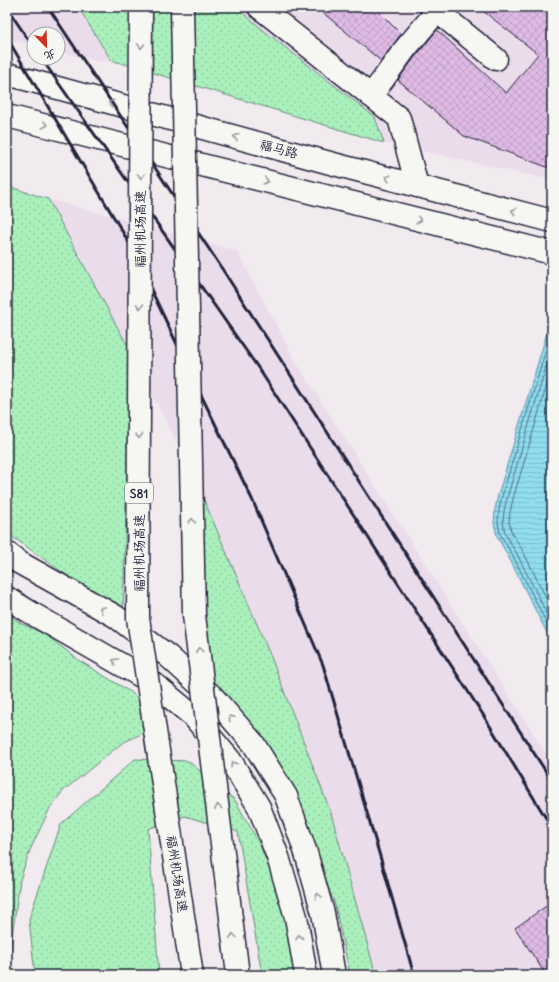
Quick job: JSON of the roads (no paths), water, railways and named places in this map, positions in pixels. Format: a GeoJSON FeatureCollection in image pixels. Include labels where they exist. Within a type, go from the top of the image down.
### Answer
{"type":"FeatureCollection","features":[{"type":"Feature","properties":{"kind":"main road","name":"福州机场高速"},"geometry":{"type":"LineString","coordinates":[[141,7],[138,618],[192,975]]}},
{"type":"Feature","properties":{"kind":"main road"},"geometry":{"type":"LineString","coordinates":[[182,7],[194,615],[238,975]]}},
{"type":"Feature","properties":{"kind":"main road"},"geometry":{"type":"LineString","coordinates":[[259,7],[400,118],[417,186]]}},
{"type":"Feature","properties":{"kind":"main road"},"geometry":{"type":"LineString","coordinates":[[371,96],[435,9],[496,59]]}},
{"type":"Feature","properties":{"kind":"main road","name":"福马路"},"geometry":{"type":"LineString","coordinates":[[7,74],[417,186],[552,221]]}},
{"type":"Feature","properties":{"kind":"main road"},"geometry":{"type":"LineString","coordinates":[[7,116],[552,253]]}},
{"type":"Feature","properties":{"kind":"main road"},"geometry":{"type":"LineString","coordinates":[[7,553],[114,616],[168,656],[213,697],[253,743],[286,796],[306,853],[323,913],[334,975]]}},
{"type":"Feature","properties":{"kind":"main road"},"geometry":{"type":"LineString","coordinates":[[7,598],[153,683],[193,716],[230,760],[259,808],[278,857],[296,917],[306,975]]}},
{"type":"Feature","properties":{"kind":"water"},"geometry":{"type":"Polygon","coordinates":[[[552,316],[552,637],[547,633],[497,536],[494,523],[498,495],[552,316]]]}},
{"type":"Feature","properties":{"kind":"railway"},"geometry":{"type":"LineString","coordinates":[[48,7],[219,264],[552,781]]}},
{"type":"Feature","properties":{"kind":"railway"},"geometry":{"type":"LineString","coordinates":[[7,8],[26,36]]}},
{"type":"Feature","properties":{"kind":"railway"},"geometry":{"type":"LineString","coordinates":[[7,38],[128,241],[252,499],[323,665],[414,975]]}},
{"type":"Feature","properties":{"kind":"railway"},"geometry":{"type":"LineString","coordinates":[[47,66],[259,369],[482,713],[552,828]]}}]}
